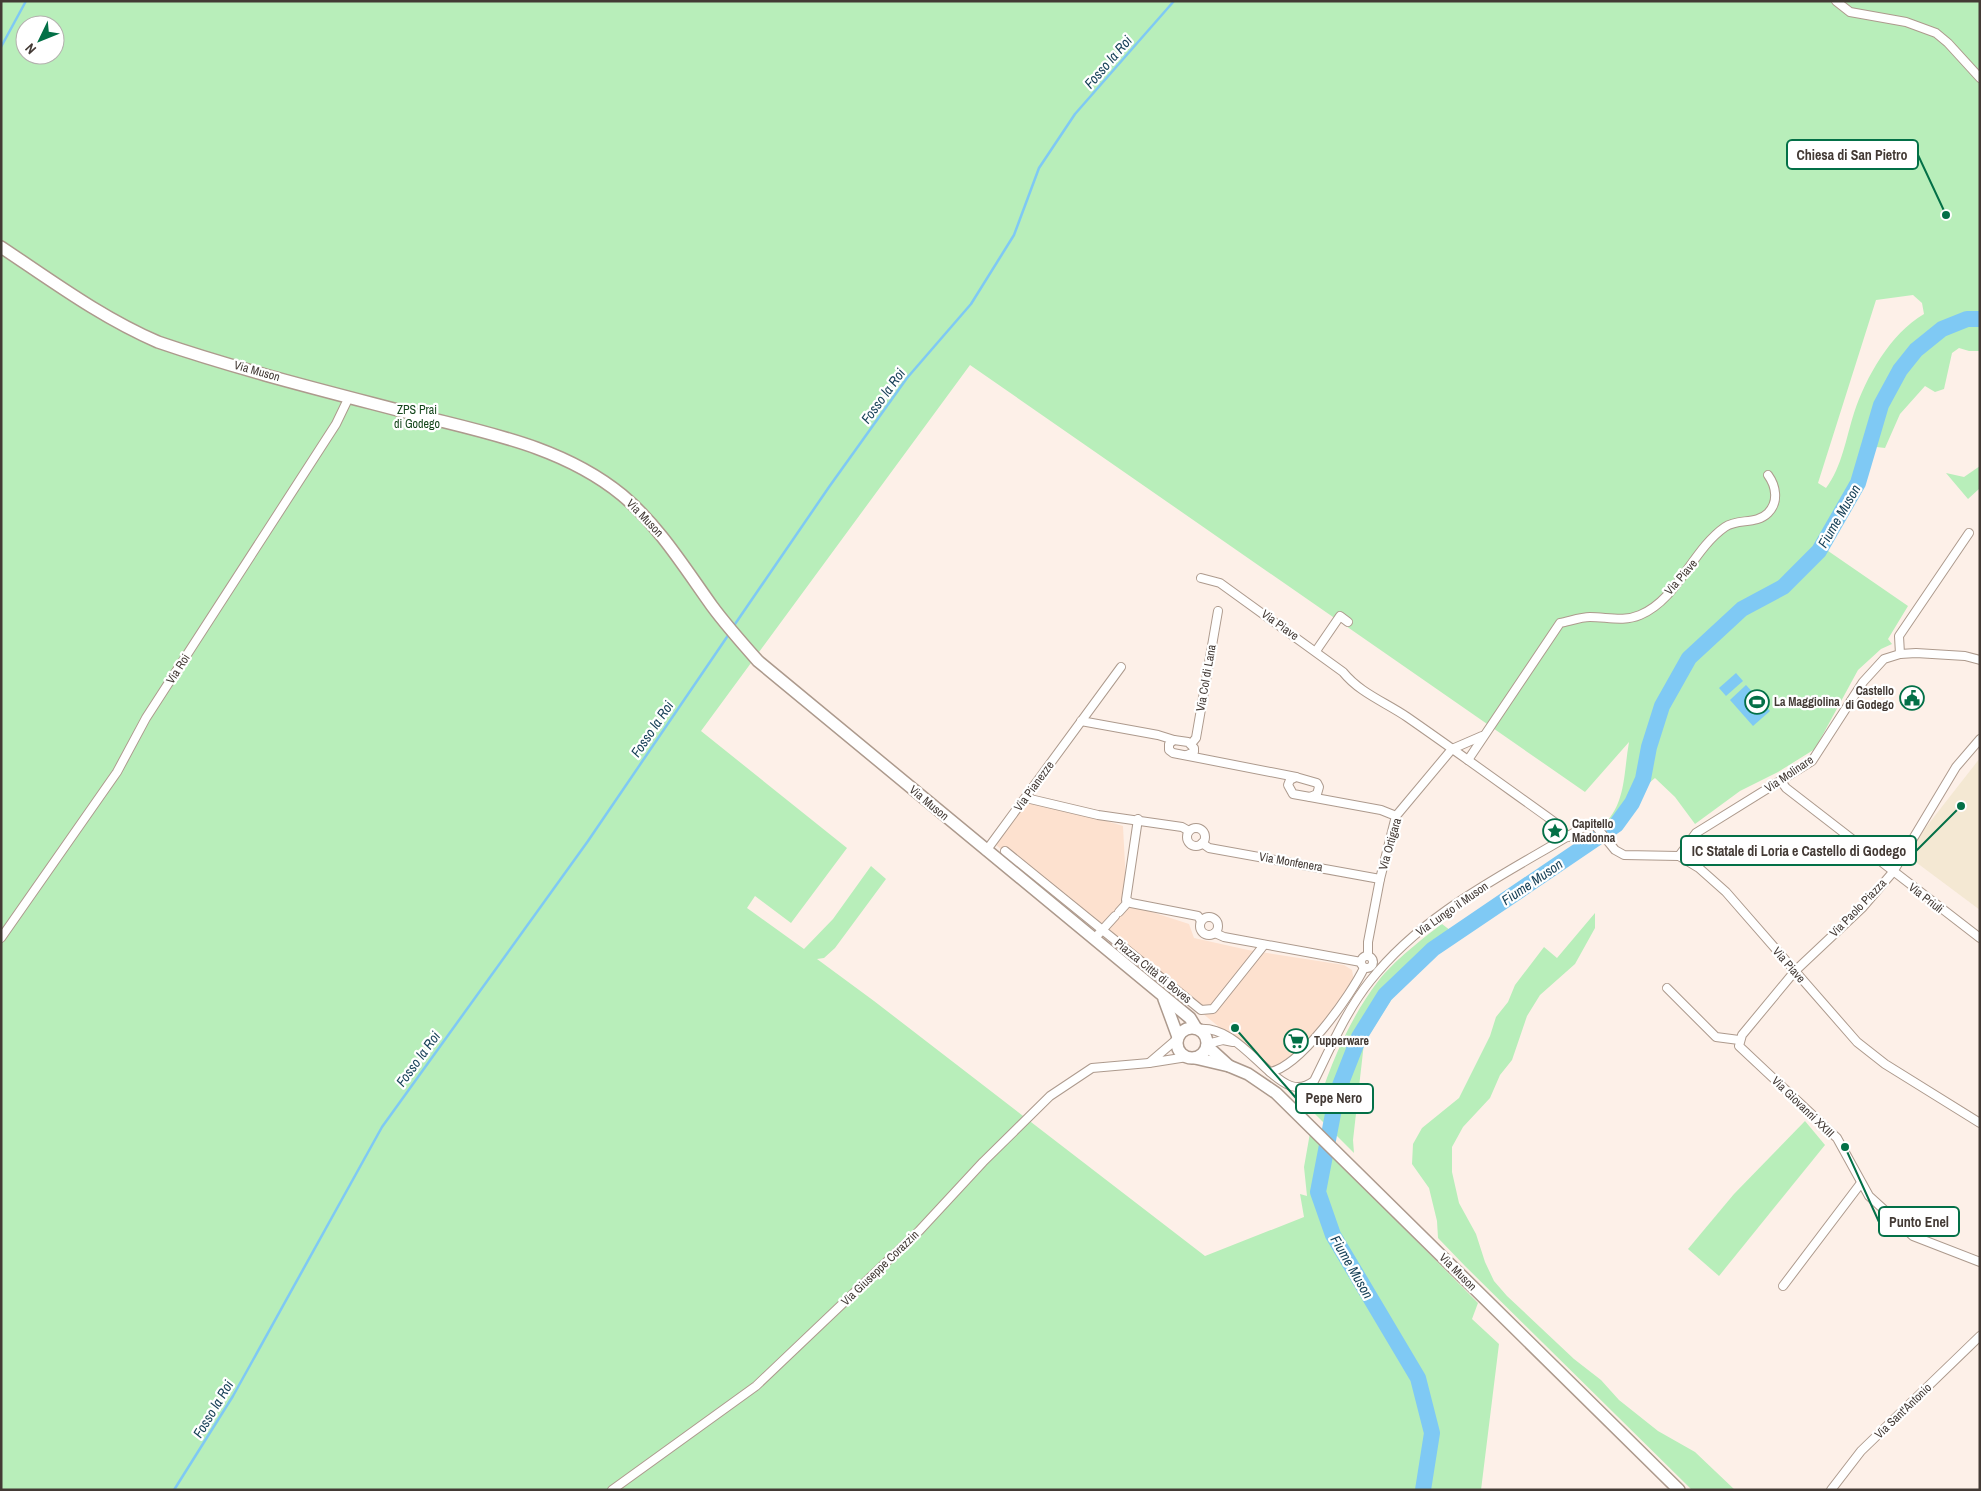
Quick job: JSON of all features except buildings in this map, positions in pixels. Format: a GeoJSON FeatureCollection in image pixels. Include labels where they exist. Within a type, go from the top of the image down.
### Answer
{"type":"FeatureCollection","features":[{"type":"Feature","properties":{"kind":"main road","name":"Via Muson"},"geometry":{"type":"LineString","coordinates":[[1,247],[89,306],[143,336],[180,350],[520,442],[558,456],[582,468],[622,494],[653,524],[735,636],[780,680],[986,851],[1025,875],[1094,939],[1190,1018],[1206,1037],[1207,1045],[1229,1066]]}},
{"type":"Feature","properties":{"kind":"main road","name":"Via Muson"},"geometry":{"type":"LineString","coordinates":[[1162,995],[1168,1005],[1178,1038],[1179,1051],[1191,1058],[1229,1066],[1261,1081],[1296,1112],[1679,1490]]}},
{"type":"Feature","properties":{"kind":"main road"},"geometry":{"type":"LineString","coordinates":[[1178,1038],[1185,1029],[1197,1028]]}},
{"type":"Feature","properties":{"kind":"main road"},"geometry":{"type":"LineString","coordinates":[[1191,1058],[1203,1054],[1207,1045]]}},
{"type":"Feature","properties":{"kind":"street"},"geometry":{"type":"LineString","coordinates":[[1836,1],[1850,12],[1906,22],[1936,33],[1948,43],[1980,78]]}},
{"type":"Feature","properties":{"kind":"street","name":"Via Roi"},"geometry":{"type":"LineString","coordinates":[[1,938],[117,772],[146,718],[336,424],[349,397]]}},
{"type":"Feature","properties":{"kind":"street","name":"Via Piave"},"geometry":{"type":"LineString","coordinates":[[1468,760],[1482,735],[1560,623],[1588,616],[1626,619],[1640,615],[1657,604],[1726,526],[1760,519],[1768,513],[1775,502],[1775,494],[1768,475]]}},
{"type":"Feature","properties":{"kind":"street"},"geometry":{"type":"LineString","coordinates":[[1900,654],[1899,636],[1969,533]]}},
{"type":"Feature","properties":{"kind":"street","name":"Via Piave"},"geometry":{"type":"LineString","coordinates":[[1201,578],[1220,583],[1316,651],[1343,672],[1353,685],[1405,715],[1553,821],[1568,837]]}},
{"type":"Feature","properties":{"kind":"street","name":"Via Col di Lana"},"geometry":{"type":"LineString","coordinates":[[1191,750],[1196,738],[1218,611]]}},
{"type":"Feature","properties":{"kind":"street"},"geometry":{"type":"LineString","coordinates":[[1316,651],[1340,616],[1348,622]]}},
{"type":"Feature","properties":{"kind":"street","name":"Via Molinare"},"geometry":{"type":"LineString","coordinates":[[1679,856],[1696,833],[1812,761],[1818,755],[1873,669],[1884,660],[1900,654],[1965,656],[1980,660]]}},
{"type":"Feature","properties":{"kind":"street","name":"Via Pianezze"},"geometry":{"type":"LineString","coordinates":[[986,851],[1121,667]]}},
{"type":"Feature","properties":{"kind":"street"},"geometry":{"type":"LineString","coordinates":[[1081,721],[1158,735],[1191,750],[1199,759],[1313,781],[1317,784],[1318,791],[1325,799]]}},
{"type":"Feature","properties":{"kind":"street"},"geometry":{"type":"LineString","coordinates":[[1452,749],[1482,735]]}},
{"type":"Feature","properties":{"kind":"street","name":"Via Paolo Piazza"},"geometry":{"type":"LineString","coordinates":[[1795,971],[1863,907],[1893,872],[1956,767],[1980,739]]}},
{"type":"Feature","properties":{"kind":"street"},"geometry":{"type":"LineString","coordinates":[[1172,742],[1169,750],[1173,753],[1191,750]]}},
{"type":"Feature","properties":{"kind":"street","name":"Via Ortigara"},"geometry":{"type":"LineString","coordinates":[[1362,965],[1372,965],[1372,959],[1368,956],[1368,942],[1380,879],[1396,816],[1452,749]]}},
{"type":"Feature","properties":{"kind":"street"},"geometry":{"type":"LineString","coordinates":[[1281,775],[1293,794],[1381,810],[1396,816]]}},
{"type":"Feature","properties":{"kind":"street"},"geometry":{"type":"LineString","coordinates":[[1288,785],[1290,780],[1296,777]]}},
{"type":"Feature","properties":{"kind":"street","name":"Via Priuli"},"geometry":{"type":"LineString","coordinates":[[1781,780],[1786,788],[1980,938]]}},
{"type":"Feature","properties":{"kind":"street"},"geometry":{"type":"LineString","coordinates":[[1310,797],[1318,791]]}},
{"type":"Feature","properties":{"kind":"street"},"geometry":{"type":"LineString","coordinates":[[1026,798],[1098,815],[1138,819],[1182,827],[1188,831],[1194,828],[1204,832],[1205,837],[1202,843]]}},
{"type":"Feature","properties":{"kind":"street"},"geometry":{"type":"LineString","coordinates":[[1138,819],[1126,896],[1128,902],[1198,916],[1201,920],[1200,930],[1204,934],[1210,936],[1216,933],[1218,928],[1215,920],[1210,917],[1201,920]]}},
{"type":"Feature","properties":{"kind":"street","name":"Via Lungo il Muson"},"geometry":{"type":"LineString","coordinates":[[1296,1112],[1354,1003],[1369,982],[1401,946],[1451,907],[1585,826],[1594,824],[1598,826],[1615,850],[1624,855],[1679,856]]}},
{"type":"Feature","properties":{"kind":"street","name":"Via Monfenera"},"geometry":{"type":"LineString","coordinates":[[1188,831],[1186,837],[1191,845],[1195,846],[1202,843],[1209,848],[1380,879]]}},
{"type":"Feature","properties":{"kind":"street","name":"Piazza Città di Boves"},"geometry":{"type":"LineString","coordinates":[[1005,851],[1025,875],[1102,930],[1201,1010],[1213,1009],[1264,945]]}},
{"type":"Feature","properties":{"kind":"street","name":"Via Piave"},"geometry":{"type":"LineString","coordinates":[[1679,856],[1699,868],[1726,892],[1857,1042],[1885,1064],[1980,1123]]}},
{"type":"Feature","properties":{"kind":"street","name":"Piazza Città di Boves"},"geometry":{"type":"LineString","coordinates":[[1094,939],[1128,902]]}},
{"type":"Feature","properties":{"kind":"street"},"geometry":{"type":"LineString","coordinates":[[1216,933],[1224,937],[1362,965],[1349,995],[1301,1053],[1287,1066],[1270,1072]]}},
{"type":"Feature","properties":{"kind":"street"},"geometry":{"type":"LineString","coordinates":[[1668,988],[1716,1037],[1739,1040],[1795,971]]}},
{"type":"Feature","properties":{"kind":"street"},"geometry":{"type":"LineString","coordinates":[[1197,1028],[1209,1028],[1225,1034],[1291,1087],[1309,1085]]}},
{"type":"Feature","properties":{"kind":"street"},"geometry":{"type":"LineString","coordinates":[[1148,1063],[1178,1038]]}},
{"type":"Feature","properties":{"kind":"street"},"geometry":{"type":"LineString","coordinates":[[1207,1045],[1223,1040],[1234,1043]]}},
{"type":"Feature","properties":{"kind":"street","name":"Via Giovanni XXIII"},"geometry":{"type":"LineString","coordinates":[[1739,1040],[1739,1046],[1836,1138],[1868,1196],[1913,1236],[1980,1262]]}},
{"type":"Feature","properties":{"kind":"street","name":"Via Giuseppe Corazzin"},"geometry":{"type":"LineString","coordinates":[[612,1490],[756,1386],[919,1231],[983,1162],[1050,1096],[1092,1068],[1191,1058]]}},
{"type":"Feature","properties":{"kind":"street"},"geometry":{"type":"LineString","coordinates":[[1783,1286],[1861,1183]]}},
{"type":"Feature","properties":{"kind":"street","name":"Via Sant'Antonio"},"geometry":{"type":"LineString","coordinates":[[1831,1490],[1862,1451],[1980,1336]]}},
{"type":"Feature","properties":{"kind":"shaded area"},"geometry":{"type":"Polygon","coordinates":[[[1980,758],[1980,910],[1905,854],[1980,758]]]}},
{"type":"Feature","properties":{"kind":"shaded area"},"geometry":{"type":"Polygon","coordinates":[[[1025,796],[1123,826],[1127,904],[1189,924],[1194,938],[1248,950],[1344,965],[1352,970],[1354,982],[1333,1011],[1295,1055],[1280,1067],[1267,1066],[996,845],[1025,796]]]}},
{"type":"Feature","properties":{"kind":"green space","name":"ZPS Prai di Godego"},"geometry":{"type":"Polygon","coordinates":[[[1,1],[1980,1],[1980,351],[1969,351],[1959,348],[1952,353],[1944,389],[1935,392],[1925,386],[1900,414],[1885,448],[1868,446],[1848,495],[1818,544],[1908,606],[1888,639],[1892,644],[1881,649],[1858,670],[1815,749],[1778,772],[1740,791],[1695,824],[1675,797],[1655,778],[1636,794],[1624,823],[1615,833],[1608,820],[1614,812],[1621,793],[1629,742],[1585,792],[970,365],[701,731],[847,848],[791,923],[755,896],[747,908],[804,949],[833,919],[871,866],[886,879],[835,948],[824,958],[817,959],[1205,1256],[1304,1217],[1300,1194],[1307,1196],[1304,1167],[1310,1133],[1478,1303],[1472,1319],[1499,1344],[1481,1490],[1,1490],[1,1]],[[1913,295],[1876,300],[1818,483],[1826,488],[1840,462],[1854,413],[1872,371],[1900,333],[1924,314],[1922,303],[1913,295]]]}},
{"type":"Feature","properties":{"kind":"green space"},"geometry":{"type":"Polygon","coordinates":[[[1980,466],[1980,488],[1968,499],[1946,473],[1964,477],[1980,466]]]}},
{"type":"Feature","properties":{"kind":"green space"},"geometry":{"type":"Polygon","coordinates":[[[1595,913],[1595,928],[1575,964],[1540,995],[1527,1016],[1512,1060],[1500,1075],[1490,1098],[1463,1127],[1452,1147],[1452,1172],[1459,1203],[1476,1234],[1485,1262],[1494,1281],[1507,1296],[1574,1359],[1601,1380],[1619,1400],[1658,1431],[1695,1452],[1735,1490],[1692,1490],[1465,1266],[1438,1238],[1437,1221],[1429,1188],[1412,1164],[1413,1144],[1422,1128],[1459,1098],[1490,1036],[1496,1017],[1508,1002],[1515,985],[1544,947],[1557,958],[1595,913]]]}},
{"type":"Feature","properties":{"kind":"green space"},"geometry":{"type":"Polygon","coordinates":[[[1442,924],[1455,934],[1420,954],[1364,1043],[1353,1140],[1354,1153],[1315,1114],[1327,1079],[1349,1027],[1379,980],[1400,958],[1442,924]]]}},
{"type":"Feature","properties":{"kind":"green space"},"geometry":{"type":"Polygon","coordinates":[[[1805,1121],[1825,1145],[1719,1276],[1688,1249],[1734,1194],[1805,1121]]]}},
{"type":"Feature","properties":{"kind":"water"},"geometry":{"type":"Polygon","coordinates":[[[1736,673],[1743,681],[1726,696],[1719,688],[1736,673]]]}},
{"type":"Feature","properties":{"kind":"water"},"geometry":{"type":"Polygon","coordinates":[[[1746,685],[1770,711],[1753,726],[1730,700],[1746,685]]]}},
{"type":"Feature","properties":{"kind":"waterway"},"geometry":{"type":"LineString","coordinates":[[1,47],[26,1]]}},
{"type":"Feature","properties":{"kind":"waterway","name":"Fosso la Roi"},"geometry":{"type":"LineString","coordinates":[[733,627],[829,487],[907,378],[971,304],[1014,235],[1039,168],[1075,114],[1174,1]]}},
{"type":"Feature","properties":{"kind":"waterway","name":"Fiume Muson"},"geometry":{"type":"LineString","coordinates":[[1423,1490],[1432,1433],[1418,1378],[1333,1235],[1318,1192],[1337,1093],[1359,1037],[1385,995],[1433,949],[1616,825],[1632,803],[1643,779],[1649,747],[1662,706],[1689,658],[1742,609],[1783,587],[1819,551],[1858,483],[1881,405],[1900,370],[1916,350],[1942,329],[1967,319],[1980,319]]}},
{"type":"Feature","properties":{"kind":"waterway","name":"Fosso la Roi"},"geometry":{"type":"LineString","coordinates":[[174,1490],[233,1396],[382,1127],[588,841],[729,634]]}},
{"type":"Feature","properties":{"kind":"place","name":"Chiesa di San Pietro"},"geometry":{"type":"Point","coordinates":[1946,215]}},
{"type":"Feature","properties":{"kind":"place","name":"Castello di Godego"},"geometry":{"type":"Point","coordinates":[1912,698]}},
{"type":"Feature","properties":{"kind":"place","name":"La Maggiolina"},"geometry":{"type":"Point","coordinates":[1757,702]}},
{"type":"Feature","properties":{"kind":"place","name":"IC Statale di Loria e Castello di Godego"},"geometry":{"type":"Point","coordinates":[1961,806]}},
{"type":"Feature","properties":{"kind":"place","name":"Capitello Madonna"},"geometry":{"type":"Point","coordinates":[1555,831]}},
{"type":"Feature","properties":{"kind":"place","name":"Pepe Nero"},"geometry":{"type":"Point","coordinates":[1235,1028]}},
{"type":"Feature","properties":{"kind":"place","name":"Tupperware"},"geometry":{"type":"Point","coordinates":[1296,1041]}},
{"type":"Feature","properties":{"kind":"place","name":"Punto Enel"},"geometry":{"type":"Point","coordinates":[1845,1147]}}]}
